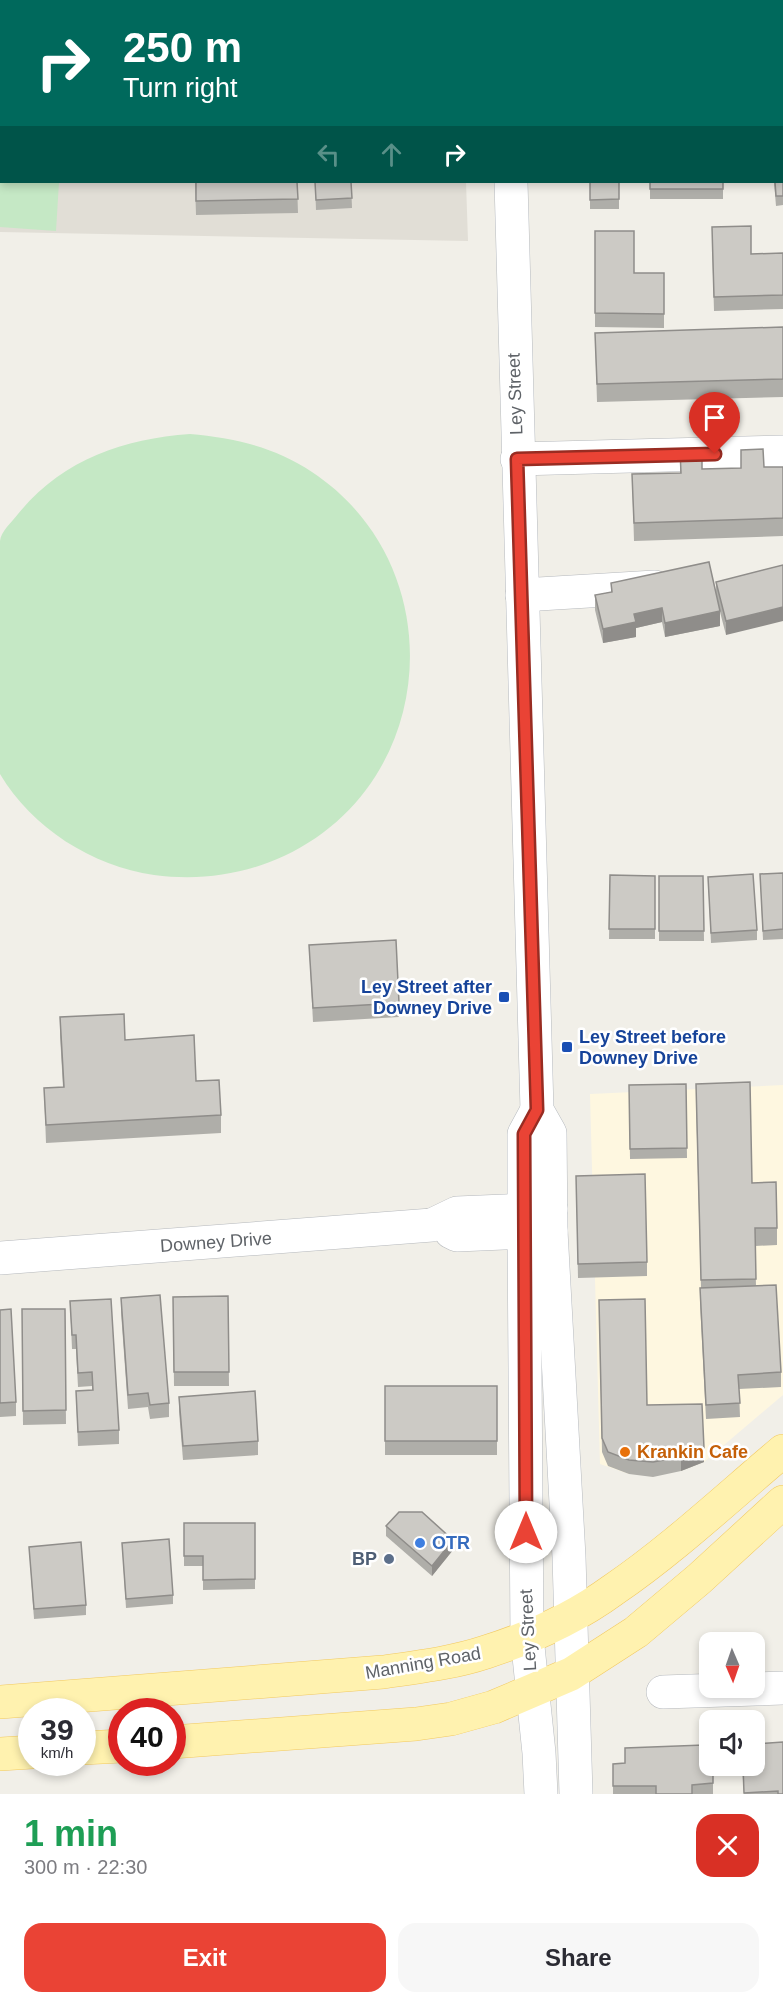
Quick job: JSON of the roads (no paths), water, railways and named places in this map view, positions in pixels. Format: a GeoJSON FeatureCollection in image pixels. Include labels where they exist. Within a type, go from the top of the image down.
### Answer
{"type":"FeatureCollection","features":[{"type":"Feature","properties":{"kind":"main road","name":"Manning Road"},"geometry":{"type":"LineString","coordinates":[[0,1702],[383,1672],[477,1655],[527,1637],[571,1616],[613,1591],[783,1451]]}},
{"type":"Feature","properties":{"kind":"main road"},"geometry":{"type":"LineString","coordinates":[[186,1741],[416,1724],[450,1719],[494,1707],[571,1674],[636,1632],[699,1579],[783,1502]]}},
{"type":"Feature","properties":{"kind":"main road"},"geometry":{"type":"LineString","coordinates":[[0,1754],[18,1753]]}},
{"type":"Feature","properties":{"kind":"street","name":"Ley Street"},"geometry":{"type":"LineString","coordinates":[[511,183],[537,1110],[550,1133],[537,1221],[527,1637],[541,1794]]}},
{"type":"Feature","properties":{"kind":"street"},"geometry":{"type":"LineString","coordinates":[[517,459],[783,452]]}},
{"type":"Feature","properties":{"kind":"street"},"geometry":{"type":"LineString","coordinates":[[522,595],[689,585]]}},
{"type":"Feature","properties":{"kind":"street","name":"Ley Street"},"geometry":{"type":"LineString","coordinates":[[537,1221],[571,1616],[576,1794]]}},
{"type":"Feature","properties":{"kind":"street","name":"Downey Drive"},"geometry":{"type":"LineString","coordinates":[[0,1258],[432,1225],[457,1235],[537,1221]]}},
{"type":"Feature","properties":{"kind":"street"},"geometry":{"type":"LineString","coordinates":[[663,1692],[783,1688]]}},
{"type":"Feature","properties":{"kind":"place","name":"Ley Street after Downey Drive"},"geometry":{"type":"Point","coordinates":[504,997]}},
{"type":"Feature","properties":{"kind":"place","name":"Ley Street before Downey Drive"},"geometry":{"type":"Point","coordinates":[567,1047]}},
{"type":"Feature","properties":{"kind":"place","name":"Krankin Cafe"},"geometry":{"type":"Point","coordinates":[625,1452]}},
{"type":"Feature","properties":{"kind":"place","name":"OTR"},"geometry":{"type":"Point","coordinates":[420,1543]}},
{"type":"Feature","properties":{"kind":"place","name":"BP"},"geometry":{"type":"Point","coordinates":[389,1559]}}]}
